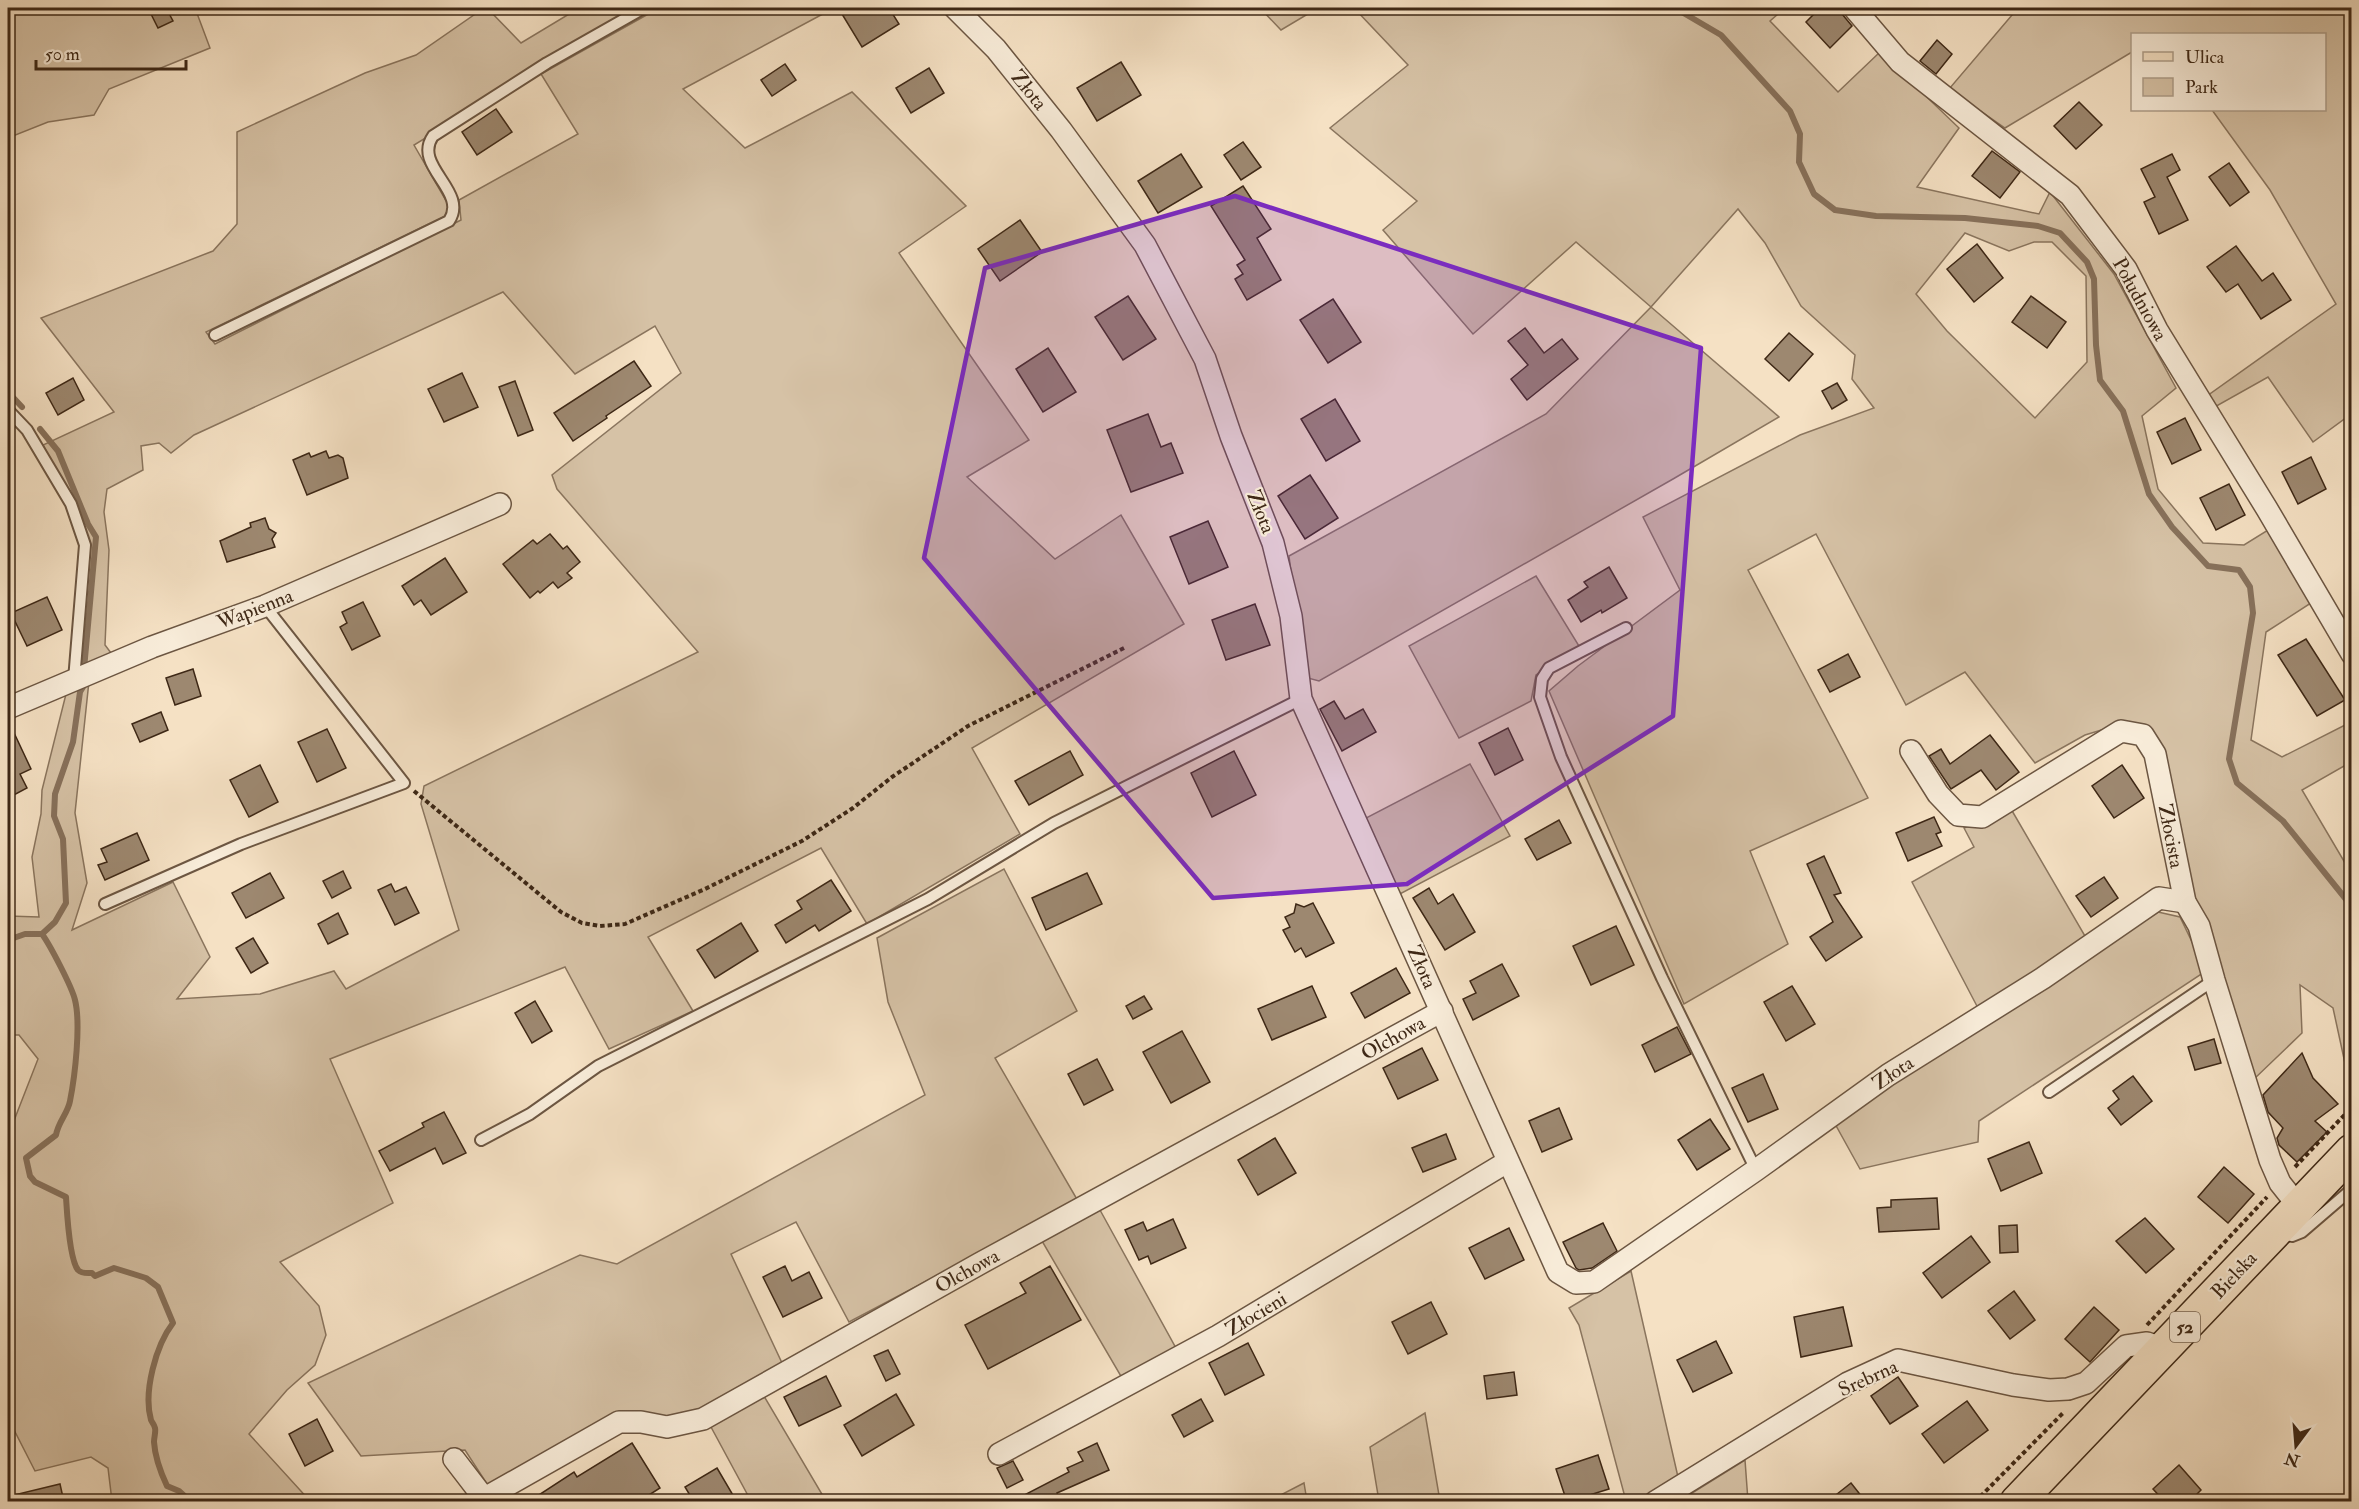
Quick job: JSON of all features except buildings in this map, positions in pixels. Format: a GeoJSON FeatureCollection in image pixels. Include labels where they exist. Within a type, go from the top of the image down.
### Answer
{"type":"FeatureCollection","features":[{"type":"Feature","properties":{"kind":"main road","name":"Bielska"},"geometry":{"type":"LineString","coordinates":[[2017,1502],[2164,1349],[2285,1206],[2352,1151]]}},
{"type":"Feature","properties":{"kind":"street","name":"Złota"},"geometry":{"type":"LineString","coordinates":[[955,8],[996,49],[1061,130],[1145,245],[1205,359],[1231,436],[1273,543],[1291,616],[1301,699],[1558,1272],[1576,1283],[1594,1282],[1888,1075],[2043,978],[2159,898],[2184,902]]}},
{"type":"Feature","properties":{"kind":"street","name":"Południowa"},"geometry":{"type":"LineString","coordinates":[[1854,8],[1900,62],[2070,195],[2126,269],[2157,330],[2267,509],[2352,654]]}},
{"type":"Feature","properties":{"kind":"street","name":"Wapienna"},"geometry":{"type":"LineString","coordinates":[[8,708],[152,647],[265,606],[500,504]]}},
{"type":"Feature","properties":{"kind":"street","name":"Złocista"},"geometry":{"type":"LineString","coordinates":[[1911,751],[1938,794],[1958,815],[1982,817],[2121,731],[2143,735],[2155,754],[2184,902],[2199,927],[2285,1206]]}},
{"type":"Feature","properties":{"kind":"street","name":"Olchowa"},"geometry":{"type":"LineString","coordinates":[[486,1500],[619,1422],[641,1422],[667,1428],[703,1419],[989,1258],[1442,1011]]}},
{"type":"Feature","properties":{"kind":"street","name":"Złocieni"},"geometry":{"type":"LineString","coordinates":[[999,1454],[1218,1336],[1507,1162]]}},
{"type":"Feature","properties":{"kind":"street"},"geometry":{"type":"LineString","coordinates":[[2126,1346],[2147,1342],[2164,1349]]}},
{"type":"Feature","properties":{"kind":"street","name":"Srebrna"},"geometry":{"type":"LineString","coordinates":[[1655,1502],[1848,1383],[1898,1360],[2013,1385],[2049,1390],[2068,1389],[2086,1383],[2126,1346]]}},
{"type":"Feature","properties":{"kind":"street"},"geometry":{"type":"LineString","coordinates":[[454,1459],[486,1500]]}},
{"type":"Feature","properties":{"kind":"lane"},"geometry":{"type":"LineString","coordinates":[[215,334],[449,221],[455,213],[454,203],[428,157],[428,143],[433,136],[547,63],[644,8]]}},
{"type":"Feature","properties":{"kind":"lane"},"geometry":{"type":"LineString","coordinates":[[8,410],[27,430],[71,504],[85,545],[74,680]]}},
{"type":"Feature","properties":{"kind":"lane"},"geometry":{"type":"LineString","coordinates":[[105,904],[241,844],[404,783],[265,606]]}},
{"type":"Feature","properties":{"kind":"lane"},"geometry":{"type":"LineString","coordinates":[[1626,628],[1550,668],[1542,679],[1540,697],[1562,757],[1652,957],[1756,1170]]}},
{"type":"Feature","properties":{"kind":"lane"},"geometry":{"type":"LineString","coordinates":[[481,1140],[530,1114],[598,1066],[928,899],[1054,823],[1301,699]]}},
{"type":"Feature","properties":{"kind":"lane"},"geometry":{"type":"LineString","coordinates":[[2049,1092],[2214,980]]}},
{"type":"Feature","properties":{"kind":"lane"},"geometry":{"type":"LineString","coordinates":[[2285,1206],[2283,1235],[2292,1236],[2302,1232],[2352,1189]]}},
{"type":"Feature","properties":{"kind":"path"},"geometry":{"type":"LineString","coordinates":[[404,783],[561,912],[582,923],[600,926],[625,924],[705,889],[802,841],[853,808],[892,777],[968,726],[1124,648]]}},
{"type":"Feature","properties":{"kind":"path"},"geometry":{"type":"LineString","coordinates":[[2126,1346],[2285,1206],[2352,1107]]}},
{"type":"Feature","properties":{"kind":"path"},"geometry":{"type":"LineString","coordinates":[[1975,1502],[2071,1405],[2076,1386]]}},
{"type":"Feature","properties":{"kind":"highlighted area"},"geometry":{"type":"Polygon","coordinates":[[[1235,196],[1701,348],[1673,716],[1407,884],[1213,898],[924,558],[985,268],[1235,196]]]}},
{"type":"Feature","properties":{"kind":"green space"},"geometry":{"type":"Polygon","coordinates":[[[8,8],[195,8],[210,48],[109,89],[94,115],[48,122],[8,138],[8,8]]]}},
{"type":"Feature","properties":{"kind":"green space"},"geometry":{"type":"Polygon","coordinates":[[[487,8],[521,43],[579,8],[636,8],[414,145],[449,206],[445,216],[206,332],[215,344],[461,220],[459,200],[578,134],[541,74],[659,8],[834,8],[683,89],[745,148],[852,92],[966,206],[899,253],[1029,440],[967,477],[1055,559],[1121,515],[1184,624],[972,748],[1020,834],[867,924],[821,848],[648,937],[693,1011],[609,1049],[565,967],[330,1059],[393,1203],[280,1262],[319,1306],[326,1335],[315,1365],[287,1390],[249,1434],[310,1501],[112,1501],[108,1468],[91,1457],[35,1471],[8,1418],[8,1136],[38,1059],[19,1035],[8,1035],[8,916],[39,917],[32,857],[41,814],[42,790],[66,694],[89,681],[75,813],[87,883],[72,930],[173,882],[210,957],[177,999],[260,994],[334,971],[346,989],[459,930],[421,804],[424,786],[698,652],[557,489],[552,475],[681,373],[655,326],[575,374],[503,292],[194,435],[171,453],[159,443],[141,446],[143,470],[107,489],[104,512],[109,550],[105,645],[114,657],[79,670],[82,524],[43,445],[114,412],[41,318],[213,251],[237,224],[237,132],[365,73],[416,55],[487,8]]]}},
{"type":"Feature","properties":{"kind":"green space"},"geometry":{"type":"Polygon","coordinates":[[[1260,8],[1318,8],[1281,30],[1260,8]]]}},
{"type":"Feature","properties":{"kind":"green space"},"geometry":{"type":"Polygon","coordinates":[[[1354,8],[1785,8],[1770,21],[1838,92],[1880,52],[1959,128],[1917,187],[2039,214],[2050,192],[2114,274],[2176,388],[2142,416],[2158,489],[2203,543],[2244,545],[2268,530],[2311,603],[2266,632],[2251,740],[2282,757],[2351,722],[2351,762],[2302,790],[2351,873],[2351,1091],[2333,1008],[2300,985],[2302,1033],[2252,1081],[2191,896],[2160,745],[2121,724],[2085,735],[2035,763],[1965,672],[1906,705],[1816,534],[1748,570],[1868,798],[1750,851],[1788,944],[1684,1004],[1549,691],[1578,666],[1680,590],[1643,517],[1800,435],[1874,408],[1852,379],[1855,355],[1801,306],[1765,243],[1738,209],[1651,307],[1576,242],[1473,334],[1383,230],[1417,201],[1330,128],[1408,65],[1354,8]],[[1965,233],[1916,294],[1947,331],[2035,418],[2087,362],[2086,276],[2052,242],[2034,242],[2009,251],[1965,233]]]}},
{"type":"Feature","properties":{"kind":"green space"},"geometry":{"type":"Polygon","coordinates":[[[2018,8],[2351,8],[2351,414],[2313,442],[2268,377],[2213,408],[2207,396],[2336,304],[2270,190],[2213,111],[2326,111],[2326,33],[2131,33],[2131,53],[2005,128],[1949,89],[2018,8]]]}},
{"type":"Feature","properties":{"kind":"green space"},"geometry":{"type":"Polygon","coordinates":[[[1651,307],[1779,417],[1319,681],[1304,677],[1289,556],[1546,414],[1651,307]]]}},
{"type":"Feature","properties":{"kind":"green space"},"geometry":{"type":"Polygon","coordinates":[[[1536,576],[1579,646],[1536,675],[1531,701],[1459,738],[1409,646],[1536,576]]]}},
{"type":"Feature","properties":{"kind":"green space"},"geometry":{"type":"Polygon","coordinates":[[[1470,764],[1510,836],[1398,895],[1366,818],[1470,764]]]}},
{"type":"Feature","properties":{"kind":"green space"},"geometry":{"type":"Polygon","coordinates":[[[2011,809],[2085,936],[1979,1010],[1912,882],[1974,847],[1964,828],[2011,809]]]}},
{"type":"Feature","properties":{"kind":"green space"},"geometry":{"type":"Polygon","coordinates":[[[1004,869],[1077,1011],[995,1058],[1078,1201],[849,1322],[796,1222],[731,1254],[782,1363],[701,1410],[670,1419],[627,1411],[489,1487],[465,1450],[361,1456],[308,1383],[580,1255],[617,1264],[925,1095],[888,1002],[877,938],[1004,869]]]}},
{"type":"Feature","properties":{"kind":"green space"},"geometry":{"type":"Polygon","coordinates":[[[2158,912],[2180,917],[2206,971],[1979,1121],[1978,1142],[1860,1169],[1834,1122],[2158,912]]]}},
{"type":"Feature","properties":{"kind":"green space"},"geometry":{"type":"Polygon","coordinates":[[[1100,1210],[1177,1350],[1122,1378],[1042,1241],[1100,1210]]]}},
{"type":"Feature","properties":{"kind":"green space"},"geometry":{"type":"Polygon","coordinates":[[[1631,1271],[1678,1477],[1641,1501],[1626,1501],[1579,1325],[1569,1308],[1631,1271]]]}},
{"type":"Feature","properties":{"kind":"green space"},"geometry":{"type":"Polygon","coordinates":[[[761,1391],[826,1501],[751,1501],[711,1427],[761,1391]]]}},
{"type":"Feature","properties":{"kind":"green space"},"geometry":{"type":"Polygon","coordinates":[[[1425,1413],[1440,1501],[1379,1501],[1370,1447],[1425,1413]]]}},
{"type":"Feature","properties":{"kind":"green space"},"geometry":{"type":"Polygon","coordinates":[[[1745,1460],[1748,1501],[1685,1501],[1684,1498],[1745,1460]]]}},
{"type":"Feature","properties":{"kind":"green space"},"geometry":{"type":"Polygon","coordinates":[[[1304,1483],[1307,1501],[1269,1501],[1304,1483]]]}},
{"type":"Feature","properties":{"kind":"waterway"},"geometry":{"type":"LineString","coordinates":[[1675,8],[1721,35],[1790,111],[1800,134],[1799,162],[1814,194],[1835,210],[1876,216],[1965,218],[2038,226],[2060,233],[2087,262],[2094,279],[2096,345],[2100,380],[2123,411],[2149,494],[2172,527],[2208,566],[2239,570],[2250,587],[2253,613],[2229,759],[2237,783],[2283,821],[2349,903],[2352,919]]}},
{"type":"Feature","properties":{"kind":"waterway"},"geometry":{"type":"LineString","coordinates":[[8,392],[22,407]]}},
{"type":"Feature","properties":{"kind":"waterway"},"geometry":{"type":"LineString","coordinates":[[40,429],[58,451],[88,524],[96,537],[84,669]]}},
{"type":"Feature","properties":{"kind":"waterway"},"geometry":{"type":"LineString","coordinates":[[42,934],[55,922],[66,903],[63,839],[54,816],[55,794],[73,742],[80,692],[83,687]]}},
{"type":"Feature","properties":{"kind":"waterway"},"geometry":{"type":"LineString","coordinates":[[8,940],[25,934],[42,934],[70,986],[77,1010],[77,1050],[69,1105],[56,1135],[26,1158],[30,1176],[35,1182],[66,1197],[72,1256],[78,1270],[83,1273],[92,1273],[95,1276],[114,1268],[146,1278],[158,1287],[173,1323],[156,1356],[150,1383],[149,1409],[155,1430],[154,1442],[158,1464],[167,1486],[179,1491],[191,1502]]}}]}
